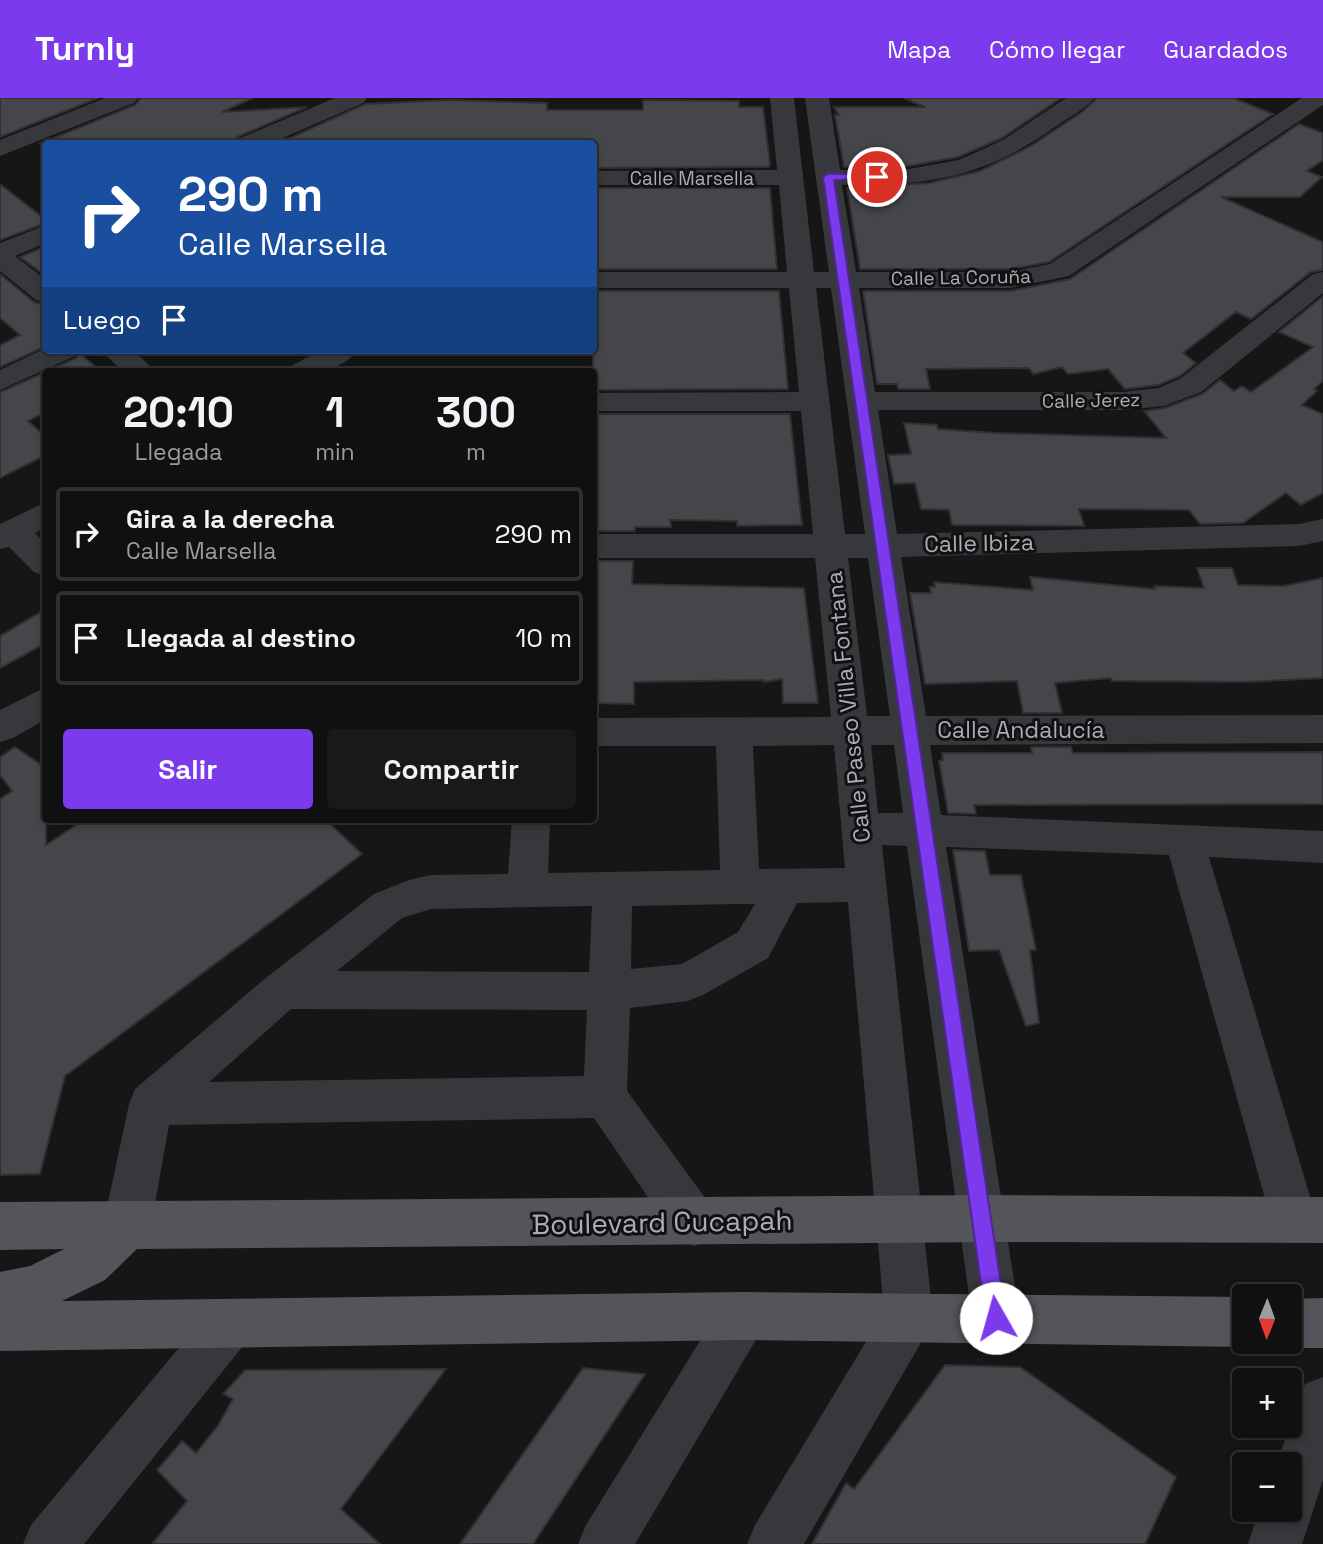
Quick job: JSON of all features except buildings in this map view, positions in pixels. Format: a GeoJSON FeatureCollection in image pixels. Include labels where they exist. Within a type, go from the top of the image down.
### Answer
{"type":"FeatureCollection","features":[{"type":"Feature","properties":{"kind":"main road","name":"Boulevard Cucapah"},"geometry":{"type":"LineString","coordinates":[[0,1226],[694,1223],[899,1219],[1309,1220]]}},
{"type":"Feature","properties":{"kind":"main road"},"geometry":{"type":"LineString","coordinates":[[0,1296],[34,1289],[88,1263],[127,1226]]}},
{"type":"Feature","properties":{"kind":"main road"},"geometry":{"type":"LineString","coordinates":[[0,1326],[743,1316],[1232,1322]]}},
{"type":"Feature","properties":{"kind":"main road"},"geometry":{"type":"LineString","coordinates":[[1302,1323],[1323,1323]]}},
{"type":"Feature","properties":{"kind":"street"},"geometry":{"type":"LineString","coordinates":[[0,149],[127,98]]}},
{"type":"Feature","properties":{"kind":"street"},"geometry":{"type":"LineString","coordinates":[[256,140],[355,98]]}},
{"type":"Feature","properties":{"kind":"street","name":"Calle Paseo Villa Fontana"},"geometry":{"type":"LineString","coordinates":[[782,98],[867,885],[909,1317]]}},
{"type":"Feature","properties":{"kind":"street"},"geometry":{"type":"LineString","coordinates":[[817,98],[996,1318]]}},
{"type":"Feature","properties":{"kind":"street"},"geometry":{"type":"LineString","coordinates":[[828,177],[901,177],[948,172],[988,158],[1082,98]]}},
{"type":"Feature","properties":{"kind":"street","name":"Calle La Coruña"},"geometry":{"type":"LineString","coordinates":[[597,280],[1010,280],[1059,270],[1305,108]]}},
{"type":"Feature","properties":{"kind":"street","name":"Calle Marsella"},"geometry":{"type":"LineString","coordinates":[[597,178],[790,177]]}},
{"type":"Feature","properties":{"kind":"street"},"geometry":{"type":"LineString","coordinates":[[42,235],[0,256],[42,291]]}},
{"type":"Feature","properties":{"kind":"street","name":"Calle Jerez"},"geometry":{"type":"LineString","coordinates":[[861,401],[1123,401],[1164,397],[1191,386],[1323,280]]}},
{"type":"Feature","properties":{"kind":"street"},"geometry":{"type":"LineString","coordinates":[[0,381],[57,354]]}},
{"type":"Feature","properties":{"kind":"street"},"geometry":{"type":"LineString","coordinates":[[120,354],[136,368]]}},
{"type":"Feature","properties":{"kind":"street"},"geometry":{"type":"LineString","coordinates":[[309,368],[335,354]]}},
{"type":"Feature","properties":{"kind":"street"},"geometry":{"type":"LineString","coordinates":[[597,402],[814,401]]}},
{"type":"Feature","properties":{"kind":"street"},"geometry":{"type":"LineString","coordinates":[[42,515],[7,535],[42,561]]}},
{"type":"Feature","properties":{"kind":"street","name":"Calle Ibiza"},"geometry":{"type":"LineString","coordinates":[[597,546],[882,546],[1299,535],[1323,530]]}},
{"type":"Feature","properties":{"kind":"street"},"geometry":{"type":"LineString","coordinates":[[0,728],[42,703]]}},
{"type":"Feature","properties":{"kind":"street","name":"Calle Andalucía"},"geometry":{"type":"LineString","coordinates":[[597,732],[1323,729]]}},
{"type":"Feature","properties":{"kind":"street"},"geometry":{"type":"LineString","coordinates":[[733,731],[740,887]]}},
{"type":"Feature","properties":{"kind":"street"},"geometry":{"type":"LineString","coordinates":[[527,890],[531,823]]}},
{"type":"Feature","properties":{"kind":"street"},"geometry":{"type":"LineString","coordinates":[[861,828],[1184,839],[1323,848]]}},
{"type":"Feature","properties":{"kind":"street"},"geometry":{"type":"LineString","coordinates":[[1184,839],[1242,1039],[1309,1220]]}},
{"type":"Feature","properties":{"kind":"street"},"geometry":{"type":"LineString","coordinates":[[127,1226],[151,1104],[282,990],[388,906],[431,892],[867,885]]}},
{"type":"Feature","properties":{"kind":"street"},"geometry":{"type":"LineString","coordinates":[[282,990],[608,990],[688,982],[753,945],[786,886]]}},
{"type":"Feature","properties":{"kind":"street"},"geometry":{"type":"LineString","coordinates":[[613,888],[605,1097],[694,1223]]}},
{"type":"Feature","properties":{"kind":"street"},"geometry":{"type":"LineString","coordinates":[[151,1104],[605,1097]]}},
{"type":"Feature","properties":{"kind":"street"},"geometry":{"type":"LineString","coordinates":[[605,1544],[743,1316]]}},
{"type":"Feature","properties":{"kind":"street"},"geometry":{"type":"LineString","coordinates":[[774,1544],[909,1317]]}},
{"type":"Feature","properties":{"kind":"street"},"geometry":{"type":"LineString","coordinates":[[50,1544],[230,1324]]}},
{"type":"Feature","properties":{"kind":"street"},"geometry":{"type":"LineString","coordinates":[[1302,1485],[1323,1402]]}},
{"type":"Feature","properties":{"kind":"street"},"geometry":{"type":"LineString","coordinates":[[1275,1544],[1286,1522]]}},
{"type":"Feature","properties":{"kind":"route"},"geometry":{"type":"LineString","coordinates":[[877,177],[828,177],[996,1318]]}}]}
